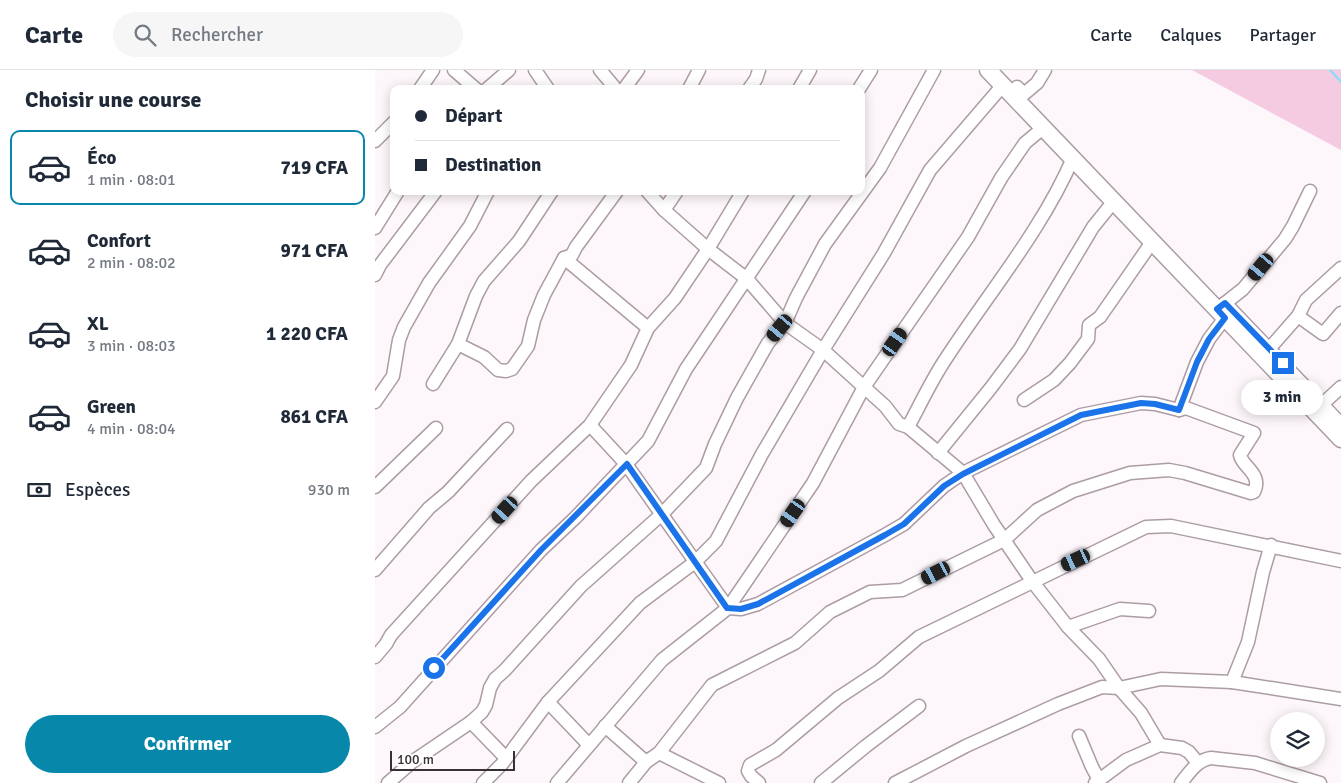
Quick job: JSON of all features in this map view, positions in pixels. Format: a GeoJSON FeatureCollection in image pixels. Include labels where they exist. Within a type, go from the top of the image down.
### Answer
{"type":"FeatureCollection","features":[{"type":"Feature","properties":{"kind":"main road"},"geometry":{"type":"LineString","coordinates":[[987,70],[1152,242],[1222,310],[1318,409],[1341,439]]}},
{"type":"Feature","properties":{"kind":"street"},"geometry":{"type":"LineString","coordinates":[[423,85],[433,70]]}},
{"type":"Feature","properties":{"kind":"street"},"geometry":{"type":"LineString","coordinates":[[454,70],[471,85]]}},
{"type":"Feature","properties":{"kind":"street"},"geometry":{"type":"LineString","coordinates":[[492,85],[509,70]]}},
{"type":"Feature","properties":{"kind":"street"},"geometry":{"type":"LineString","coordinates":[[535,70],[545,85]]}},
{"type":"Feature","properties":{"kind":"street"},"geometry":{"type":"LineString","coordinates":[[600,70],[613,85]]}},
{"type":"Feature","properties":{"kind":"street"},"geometry":{"type":"LineString","coordinates":[[627,85],[639,70]]}},
{"type":"Feature","properties":{"kind":"street"},"geometry":{"type":"LineString","coordinates":[[691,85],[699,70]]}},
{"type":"Feature","properties":{"kind":"street"},"geometry":{"type":"LineString","coordinates":[[752,85],[759,70]]}},
{"type":"Feature","properties":{"kind":"street"},"geometry":{"type":"LineString","coordinates":[[801,85],[810,70]]}},
{"type":"Feature","properties":{"kind":"street"},"geometry":{"type":"LineString","coordinates":[[862,85],[871,70]]}},
{"type":"Feature","properties":{"kind":"street"},"geometry":{"type":"LineString","coordinates":[[865,188],[879,168],[934,70]]}},
{"type":"Feature","properties":{"kind":"street"},"geometry":{"type":"LineString","coordinates":[[483,783],[506,758],[548,702],[640,603],[695,562],[716,540],[722,532],[762,454],[823,350],[884,253],[930,170],[1007,89],[1017,87],[1025,94],[1037,83],[1045,70]]}},
{"type":"Feature","properties":{"kind":"street"},"geometry":{"type":"LineString","coordinates":[[375,141],[390,126]]}},
{"type":"Feature","properties":{"kind":"street"},"geometry":{"type":"LineString","coordinates":[[557,783],[662,660],[727,608],[813,483],[864,387],[968,237],[1010,164],[1025,143],[1043,128]]}},
{"type":"Feature","properties":{"kind":"street"},"geometry":{"type":"LineString","coordinates":[[908,427],[938,371],[1027,240],[1064,178],[1073,158]]}},
{"type":"Feature","properties":{"kind":"street"},"geometry":{"type":"LineString","coordinates":[[1179,410],[1197,362],[1222,310],[1243,289],[1285,238],[1310,191]]}},
{"type":"Feature","properties":{"kind":"street"},"geometry":{"type":"LineString","coordinates":[[375,228],[396,195]]}},
{"type":"Feature","properties":{"kind":"street"},"geometry":{"type":"LineString","coordinates":[[375,275],[380,265],[433,195]]}},
{"type":"Feature","properties":{"kind":"street"},"geometry":{"type":"LineString","coordinates":[[375,402],[393,376],[403,327],[429,283],[470,226],[487,195]]}},
{"type":"Feature","properties":{"kind":"street"},"geometry":{"type":"LineString","coordinates":[[433,384],[458,344],[476,296],[484,281],[519,241],[549,195]]}},
{"type":"Feature","properties":{"kind":"street"},"geometry":{"type":"LineString","coordinates":[[458,344],[484,357],[498,370],[506,371],[512,369],[528,346],[534,320],[544,295],[564,258],[572,255],[576,246],[614,195]]}},
{"type":"Feature","properties":{"kind":"street"},"geometry":{"type":"LineString","coordinates":[[650,195],[663,210],[708,249],[747,279],[785,323],[823,350],[885,406],[899,424],[908,427],[963,474],[1032,581],[1068,627],[1099,659],[1119,688],[1141,713],[1160,745]]}},
{"type":"Feature","properties":{"kind":"street"},"geometry":{"type":"LineString","coordinates":[[663,210],[674,195]]}},
{"type":"Feature","properties":{"kind":"street"},"geometry":{"type":"LineString","coordinates":[[375,657],[391,635],[531,481],[590,426],[631,365],[647,328],[675,298],[708,249],[741,195]]}},
{"type":"Feature","properties":{"kind":"street"},"geometry":{"type":"LineString","coordinates":[[375,727],[400,707],[541,550],[648,441],[686,369],[802,195]]}},
{"type":"Feature","properties":{"kind":"street"},"geometry":{"type":"LineString","coordinates":[[388,783],[412,762],[471,722],[482,712],[487,705],[490,688],[495,680],[581,586],[662,514],[706,468],[737,398],[768,343],[785,323],[795,298],[825,244],[860,195]]}},
{"type":"Feature","properties":{"kind":"street"},"geometry":{"type":"LineString","coordinates":[[938,453],[1020,349],[1093,227],[1114,201]]}},
{"type":"Feature","properties":{"kind":"street"},"geometry":{"type":"LineString","coordinates":[[1024,400],[1054,380],[1070,363],[1088,339],[1089,325],[1100,317],[1152,242]]}},
{"type":"Feature","properties":{"kind":"street"},"geometry":{"type":"LineString","coordinates":[[564,258],[647,328]]}},
{"type":"Feature","properties":{"kind":"street"},"geometry":{"type":"LineString","coordinates":[[1269,349],[1298,316],[1306,300],[1341,268]]}},
{"type":"Feature","properties":{"kind":"street"},"geometry":{"type":"LineString","coordinates":[[1222,310],[1269,349],[1318,409],[1341,424]]}},
{"type":"Feature","properties":{"kind":"street"},"geometry":{"type":"LineString","coordinates":[[1298,316],[1323,334],[1341,313]]}},
{"type":"Feature","properties":{"kind":"street"},"geometry":{"type":"LineString","coordinates":[[1318,409],[1341,387]]}},
{"type":"Feature","properties":{"kind":"street"},"geometry":{"type":"LineString","coordinates":[[629,783],[646,762],[659,753],[712,686],[795,643],[830,612],[870,592],[902,590],[1004,540],[1037,510],[1073,491],[1130,474],[1169,470],[1251,493],[1254,492],[1256,488],[1254,476],[1250,467],[1242,461],[1240,455],[1254,432],[1186,408],[1179,410],[1155,404],[1141,403],[1081,415],[963,474],[944,486],[904,524],[885,535],[749,608],[727,608]]}},
{"type":"Feature","properties":{"kind":"street"},"geometry":{"type":"LineString","coordinates":[[590,426],[627,464],[727,608]]}},
{"type":"Feature","properties":{"kind":"street"},"geometry":{"type":"LineString","coordinates":[[375,487],[436,428]]}},
{"type":"Feature","properties":{"kind":"street"},"geometry":{"type":"LineString","coordinates":[[375,570],[429,508],[448,492],[507,429]]}},
{"type":"Feature","properties":{"kind":"street"},"geometry":{"type":"LineString","coordinates":[[759,783],[748,771],[750,765],[776,750],[838,698],[879,671],[919,637],[1146,527],[1171,526],[1271,545],[1341,561]]}},
{"type":"Feature","properties":{"kind":"street"},"geometry":{"type":"LineString","coordinates":[[1232,682],[1248,642],[1263,572],[1271,545]]}},
{"type":"Feature","properties":{"kind":"street"},"geometry":{"type":"LineString","coordinates":[[1068,627],[1120,609],[1149,611]]}},
{"type":"Feature","properties":{"kind":"street"},"geometry":{"type":"LineString","coordinates":[[899,782],[966,746],[1058,704],[1102,687],[1119,688],[1161,679],[1232,682],[1341,699]]}},
{"type":"Feature","properties":{"kind":"street"},"geometry":{"type":"LineString","coordinates":[[548,702],[589,745]]}},
{"type":"Feature","properties":{"kind":"street"},"geometry":{"type":"LineString","coordinates":[[821,783],[919,706]]}},
{"type":"Feature","properties":{"kind":"street"},"geometry":{"type":"LineString","coordinates":[[471,722],[506,758]]}},
{"type":"Feature","properties":{"kind":"street"},"geometry":{"type":"LineString","coordinates":[[605,726],[646,762]]}},
{"type":"Feature","properties":{"kind":"street"},"geometry":{"type":"LineString","coordinates":[[1079,736],[1097,781],[1125,760],[1160,745],[1182,748],[1189,752],[1198,764]]}},
{"type":"Feature","properties":{"kind":"street"},"geometry":{"type":"LineString","coordinates":[[659,753],[693,777],[719,783]]}},
{"type":"Feature","properties":{"kind":"street"},"geometry":{"type":"LineString","coordinates":[[1181,783],[1198,764],[1204,759],[1211,758],[1255,763],[1319,783]]}},
{"type":"Feature","properties":{"kind":"shaded area"},"geometry":{"type":"Polygon","coordinates":[[[1192,70],[1341,70],[1341,150],[1192,70]]]}},
{"type":"Feature","properties":{"kind":"waterway"},"geometry":{"type":"LineString","coordinates":[[1330,70],[1341,82]]}},
{"type":"Feature","properties":{"kind":"route"},"geometry":{"type":"LineString","coordinates":[[434,668],[541,550],[627,464],[727,608],[749,608],[904,524],[944,486],[963,474],[1081,415],[1141,403],[1168,406],[1179,410],[1197,362],[1209,339],[1225,318],[1217,309],[1225,303],[1283,363]]}}]}
